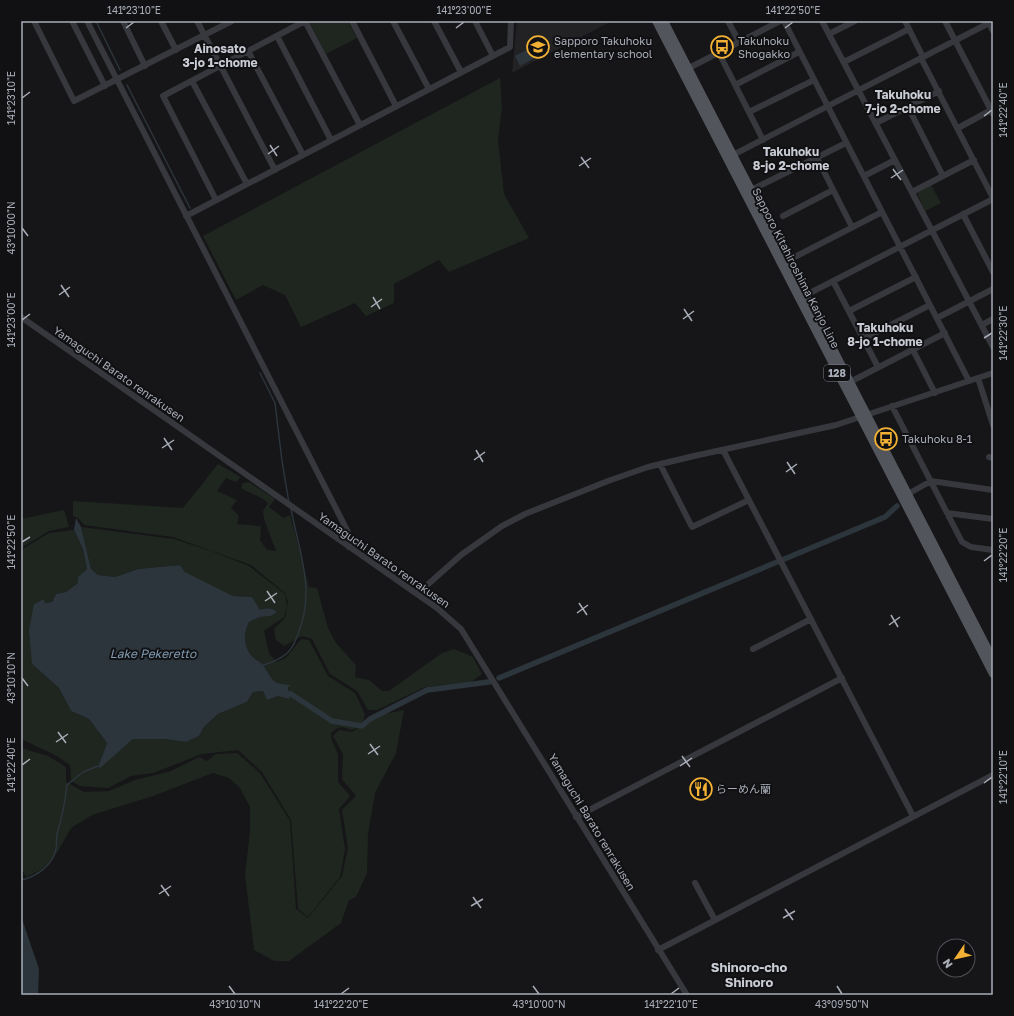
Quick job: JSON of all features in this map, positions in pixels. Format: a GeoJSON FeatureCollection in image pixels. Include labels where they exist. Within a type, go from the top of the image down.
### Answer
{"type":"FeatureCollection","features":[{"type":"Feature","properties":{"kind":"main road","name":"Sapporo Kitahiroshima Kanjo Line"},"geometry":{"type":"LineString","coordinates":[[656,21],[685,70],[730,156],[864,416],[993,674]]}},
{"type":"Feature","properties":{"kind":"main road","name":"Sapporo Kitahiroshima Kanjo Line"},"geometry":{"type":"LineString","coordinates":[[664,21],[685,70]]}},
{"type":"Feature","properties":{"kind":"main road","name":"Sapporo Kitahiroshima Kanjo Line"},"geometry":{"type":"LineString","coordinates":[[730,156],[751,190],[788,261],[802,297],[850,382],[864,416],[908,494],[993,659]]}},
{"type":"Feature","properties":{"kind":"street"},"geometry":{"type":"LineString","coordinates":[[34,21],[74,101],[117,81],[232,21]]}},
{"type":"Feature","properties":{"kind":"street"},"geometry":{"type":"LineString","coordinates":[[72,21],[105,86]]}},
{"type":"Feature","properties":{"kind":"street"},"geometry":{"type":"LineString","coordinates":[[87,21],[350,536],[349,547]]}},
{"type":"Feature","properties":{"kind":"street"},"geometry":{"type":"LineString","coordinates":[[122,21],[145,66]]}},
{"type":"Feature","properties":{"kind":"street"},"geometry":{"type":"LineString","coordinates":[[161,21],[176,50]]}},
{"type":"Feature","properties":{"kind":"street"},"geometry":{"type":"LineString","coordinates":[[197,21],[275,170]]}},
{"type":"Feature","properties":{"kind":"street"},"geometry":{"type":"LineString","coordinates":[[216,200],[163,96],[305,21],[360,125]]}},
{"type":"Feature","properties":{"kind":"street"},"geometry":{"type":"LineString","coordinates":[[352,21],[396,106]]}},
{"type":"Feature","properties":{"kind":"street"},"geometry":{"type":"LineString","coordinates":[[392,21],[429,89]]}},
{"type":"Feature","properties":{"kind":"street"},"geometry":{"type":"LineString","coordinates":[[434,21],[461,72]]}},
{"type":"Feature","properties":{"kind":"street"},"geometry":{"type":"LineString","coordinates":[[475,21],[493,56]]}},
{"type":"Feature","properties":{"kind":"street"},"geometry":{"type":"LineString","coordinates":[[186,216],[510,47],[511,21]]}},
{"type":"Feature","properties":{"kind":"street"},"geometry":{"type":"LineString","coordinates":[[728,21],[739,42]]}},
{"type":"Feature","properties":{"kind":"street"},"geometry":{"type":"LineString","coordinates":[[685,70],[780,21]]}},
{"type":"Feature","properties":{"kind":"street"},"geometry":{"type":"LineString","coordinates":[[784,21],[970,381]]}},
{"type":"Feature","properties":{"kind":"street"},"geometry":{"type":"LineString","coordinates":[[822,21],[993,348]]}},
{"type":"Feature","properties":{"kind":"street"},"geometry":{"type":"LineString","coordinates":[[829,34],[855,21]]}},
{"type":"Feature","properties":{"kind":"street"},"geometry":{"type":"LineString","coordinates":[[802,297],[993,198],[922,58],[905,21]]}},
{"type":"Feature","properties":{"kind":"street"},"geometry":{"type":"LineString","coordinates":[[945,21],[992,111],[958,128]]}},
{"type":"Feature","properties":{"kind":"street"},"geometry":{"type":"LineString","coordinates":[[730,156],[828,107],[989,22],[993,31]]}},
{"type":"Feature","properties":{"kind":"street"},"geometry":{"type":"LineString","coordinates":[[844,62],[909,29]]}},
{"type":"Feature","properties":{"kind":"street"},"geometry":{"type":"LineString","coordinates":[[277,36],[331,140]]}},
{"type":"Feature","properties":{"kind":"street"},"geometry":{"type":"LineString","coordinates":[[248,51],[303,155]]}},
{"type":"Feature","properties":{"kind":"street"},"geometry":{"type":"LineString","coordinates":[[735,85],[800,52]]}},
{"type":"Feature","properties":{"kind":"street"},"geometry":{"type":"LineString","coordinates":[[719,53],[763,140]]}},
{"type":"Feature","properties":{"kind":"street"},"geometry":{"type":"LineString","coordinates":[[749,112],[814,80]]}},
{"type":"Feature","properties":{"kind":"street"},"geometry":{"type":"LineString","coordinates":[[192,81],[247,184]]}},
{"type":"Feature","properties":{"kind":"street"},"geometry":{"type":"LineString","coordinates":[[876,123],[939,91]]}},
{"type":"Feature","properties":{"kind":"street"},"geometry":{"type":"LineString","coordinates":[[908,107],[942,176]]}},
{"type":"Feature","properties":{"kind":"street"},"geometry":{"type":"LineString","coordinates":[[751,190],[846,143]]}},
{"type":"Feature","properties":{"kind":"street"},"geometry":{"type":"LineString","coordinates":[[817,158],[852,227]]}},
{"type":"Feature","properties":{"kind":"street"},"geometry":{"type":"LineString","coordinates":[[864,176],[895,160]]}},
{"type":"Feature","properties":{"kind":"street"},"geometry":{"type":"LineString","coordinates":[[912,192],[974,160]]}},
{"type":"Feature","properties":{"kind":"street"},"geometry":{"type":"LineString","coordinates":[[783,216],[833,190]]}},
{"type":"Feature","properties":{"kind":"street"},"geometry":{"type":"LineString","coordinates":[[788,261],[882,212]]}},
{"type":"Feature","properties":{"kind":"street"},"geometry":{"type":"LineString","coordinates":[[963,214],[993,272]]}},
{"type":"Feature","properties":{"kind":"street"},"geometry":{"type":"LineString","coordinates":[[849,311],[916,277]]}},
{"type":"Feature","properties":{"kind":"street"},"geometry":{"type":"LineString","coordinates":[[833,281],[878,367]]}},
{"type":"Feature","properties":{"kind":"street"},"geometry":{"type":"LineString","coordinates":[[937,318],[993,288]]}},
{"type":"Feature","properties":{"kind":"street"},"geometry":{"type":"LineString","coordinates":[[863,338],[930,305]]}},
{"type":"Feature","properties":{"kind":"street","name":"Yamaguchi Barato renrakusen"},"geometry":{"type":"LineString","coordinates":[[21,317],[286,504],[437,608],[467,636],[576,817],[687,995]]}},
{"type":"Feature","properties":{"kind":"street"},"geometry":{"type":"LineString","coordinates":[[982,325],[993,319]]}},
{"type":"Feature","properties":{"kind":"street"},"geometry":{"type":"LineString","coordinates":[[850,382],[945,333]]}},
{"type":"Feature","properties":{"kind":"street"},"geometry":{"type":"LineString","coordinates":[[913,350],[935,393]]}},
{"type":"Feature","properties":{"kind":"street"},"geometry":{"type":"LineString","coordinates":[[417,594],[461,555],[502,526],[525,514],[601,484],[660,464],[836,425],[993,373]]}},
{"type":"Feature","properties":{"kind":"street"},"geometry":{"type":"LineString","coordinates":[[978,378],[993,426]]}},
{"type":"Feature","properties":{"kind":"street"},"geometry":{"type":"LineString","coordinates":[[892,406],[962,542],[970,547],[993,550]]}},
{"type":"Feature","properties":{"kind":"street"},"geometry":{"type":"LineString","coordinates":[[723,450],[913,816]]}},
{"type":"Feature","properties":{"kind":"street"},"geometry":{"type":"LineString","coordinates":[[660,464],[692,527],[749,500]]}},
{"type":"Feature","properties":{"kind":"street"},"geometry":{"type":"LineString","coordinates":[[908,494],[931,481],[993,490]]}},
{"type":"Feature","properties":{"kind":"street"},"geometry":{"type":"LineString","coordinates":[[947,513],[993,519]]}},
{"type":"Feature","properties":{"kind":"street"},"geometry":{"type":"LineString","coordinates":[[753,649],[811,619]]}},
{"type":"Feature","properties":{"kind":"street"},"geometry":{"type":"LineString","coordinates":[[576,817],[842,678]]}},
{"type":"Feature","properties":{"kind":"street"},"geometry":{"type":"LineString","coordinates":[[658,950],[993,775]]}},
{"type":"Feature","properties":{"kind":"street"},"geometry":{"type":"LineString","coordinates":[[695,883],[715,920]]}},
{"type":"Feature","properties":{"kind":"shaded area"},"geometry":{"type":"Polygon","coordinates":[[[309,21],[348,21],[357,38],[326,54],[309,21]]]}},
{"type":"Feature","properties":{"kind":"shaded area","name":"Sapporo Takuhoku elementary school"},"geometry":{"type":"Polygon","coordinates":[[[517,21],[612,21],[512,73],[517,21]]]}},
{"type":"Feature","properties":{"kind":"shaded area"},"geometry":{"type":"Polygon","coordinates":[[[500,78],[502,107],[498,140],[504,194],[529,238],[449,272],[439,260],[394,284],[394,303],[366,316],[355,303],[301,327],[285,295],[263,285],[236,300],[203,236],[500,78]]]}},
{"type":"Feature","properties":{"kind":"shaded area"},"geometry":{"type":"Polygon","coordinates":[[[931,185],[941,203],[925,211],[917,193],[931,185]]]}},
{"type":"Feature","properties":{"kind":"shaded area"},"geometry":{"type":"Polygon","coordinates":[[[218,464],[241,477],[236,482],[226,478],[217,491],[237,500],[231,508],[239,516],[237,524],[261,526],[260,540],[267,550],[276,551],[264,519],[263,511],[268,503],[241,488],[243,483],[249,482],[275,499],[269,507],[283,518],[290,515],[309,587],[317,588],[328,628],[336,643],[356,665],[355,677],[369,680],[382,691],[389,691],[442,653],[454,649],[473,657],[482,674],[471,682],[425,687],[377,710],[368,710],[357,691],[330,674],[312,639],[302,636],[284,646],[276,640],[274,629],[285,618],[288,602],[285,593],[251,565],[173,537],[84,525],[78,518],[73,516],[73,501],[183,508],[218,464]]]}},
{"type":"Feature","properties":{"kind":"shaded area"},"geometry":{"type":"Polygon","coordinates":[[[64,510],[69,527],[49,531],[21,548],[21,519],[64,510]]]}},
{"type":"Feature","properties":{"kind":"shaded area"},"geometry":{"type":"Polygon","coordinates":[[[81,527],[174,539],[211,551],[249,566],[285,594],[287,606],[284,617],[264,631],[269,653],[276,662],[286,658],[301,639],[309,640],[328,676],[355,693],[365,714],[362,726],[384,714],[404,710],[396,753],[375,793],[368,834],[367,873],[356,897],[349,900],[341,923],[289,961],[274,961],[254,950],[245,875],[250,832],[250,807],[240,788],[229,778],[213,773],[153,796],[92,815],[71,828],[57,853],[42,869],[26,877],[21,867],[21,748],[48,756],[66,767],[66,782],[84,792],[109,791],[135,780],[171,771],[199,757],[207,761],[216,754],[237,753],[260,773],[290,821],[296,909],[308,918],[342,876],[348,848],[342,810],[356,796],[342,779],[343,754],[333,736],[339,730],[352,732],[360,727],[351,730],[340,727],[331,733],[332,741],[338,754],[338,782],[350,796],[339,809],[345,850],[340,877],[308,917],[298,909],[291,820],[262,772],[238,750],[202,754],[153,773],[131,776],[108,788],[80,786],[71,781],[70,765],[55,755],[21,739],[21,550],[49,533],[74,530],[83,549],[87,569],[78,577],[79,582],[66,592],[56,594],[52,602],[45,603],[44,599],[32,652],[32,664],[59,688],[71,711],[89,719],[107,743],[98,767],[133,739],[165,739],[186,742],[199,736],[204,727],[218,714],[247,702],[253,692],[263,691],[267,700],[278,696],[289,699],[288,687],[278,684],[272,679],[262,664],[248,651],[245,638],[249,622],[260,617],[271,616],[277,612],[268,608],[260,611],[252,597],[233,596],[185,572],[180,565],[138,569],[115,577],[98,575],[91,569],[81,527]]]}},
{"type":"Feature","properties":{"kind":"water"},"geometry":{"type":"Polygon","coordinates":[[[541,42],[546,52],[520,66],[515,56],[541,42]]]}},
{"type":"Feature","properties":{"kind":"water","name":"Lake Pekeretto"},"geometry":{"type":"Polygon","coordinates":[[[76,518],[81,527],[91,569],[98,575],[115,577],[138,569],[180,565],[185,572],[233,596],[252,597],[260,610],[268,608],[277,612],[271,616],[260,617],[249,622],[245,638],[248,651],[263,665],[273,680],[279,684],[291,685],[288,687],[291,694],[289,699],[278,696],[267,700],[263,691],[253,692],[247,702],[218,714],[204,727],[199,736],[186,742],[165,739],[133,739],[100,768],[98,767],[107,743],[89,719],[71,711],[59,688],[32,664],[29,630],[34,604],[44,599],[45,603],[52,602],[56,594],[66,592],[78,583],[78,577],[87,569],[83,549],[74,530],[76,518]]]}},
{"type":"Feature","properties":{"kind":"water"},"geometry":{"type":"Polygon","coordinates":[[[21,916],[39,969],[38,995],[21,995],[21,916]]]}},
{"type":"Feature","properties":{"kind":"waterway"},"geometry":{"type":"LineString","coordinates":[[96,21],[120,70]]}},
{"type":"Feature","properties":{"kind":"waterway"},"geometry":{"type":"LineString","coordinates":[[127,85],[190,208]]}},
{"type":"Feature","properties":{"kind":"waterway"},"geometry":{"type":"LineString","coordinates":[[260,373],[275,403],[289,503]]}},
{"type":"Feature","properties":{"kind":"waterway"},"geometry":{"type":"LineString","coordinates":[[782,560],[885,517],[897,506]]}},
{"type":"Feature","properties":{"kind":"waterway"},"geometry":{"type":"LineString","coordinates":[[261,666],[274,662],[290,650],[294,645],[303,618],[306,602],[306,586],[291,509]]}},
{"type":"Feature","properties":{"kind":"waterway"},"geometry":{"type":"LineString","coordinates":[[499,678],[777,562]]}},
{"type":"Feature","properties":{"kind":"waterway"},"geometry":{"type":"LineString","coordinates":[[291,694],[332,721],[362,726],[370,719],[427,690],[489,682]]}},
{"type":"Feature","properties":{"kind":"waterway"},"geometry":{"type":"LineString","coordinates":[[21,880],[38,873],[48,865],[54,855],[67,785],[83,772],[98,766]]}},
{"type":"Feature","properties":{"kind":"place","name":"Sapporo Takuhoku elementary school"},"geometry":{"type":"Point","coordinates":[538,47]}},
{"type":"Feature","properties":{"kind":"place","name":"Takuhoku Shogakko"},"geometry":{"type":"Point","coordinates":[722,47]}},
{"type":"Feature","properties":{"kind":"place","name":"Takuhoku 8-1"},"geometry":{"type":"Point","coordinates":[886,439]}},
{"type":"Feature","properties":{"kind":"place","name":"らーめん蘭"},"geometry":{"type":"Point","coordinates":[701,789]}},
{"type":"Feature","properties":{"kind":"district","name":"Ainosato 3-jo 1-chome"},"geometry":{"type":"Point","coordinates":[220,56]}},
{"type":"Feature","properties":{"kind":"district","name":"Takuhoku 7-jo 2-chome"},"geometry":{"type":"Point","coordinates":[903,102]}},
{"type":"Feature","properties":{"kind":"district","name":"Takuhoku 8-jo 2-chome"},"geometry":{"type":"Point","coordinates":[791,159]}},
{"type":"Feature","properties":{"kind":"district","name":"Takuhoku 8-jo 1-chome"},"geometry":{"type":"Point","coordinates":[885,335]}},
{"type":"Feature","properties":{"kind":"district","name":"Shinoro-cho Shinoro"},"geometry":{"type":"Point","coordinates":[749,974]}}]}
